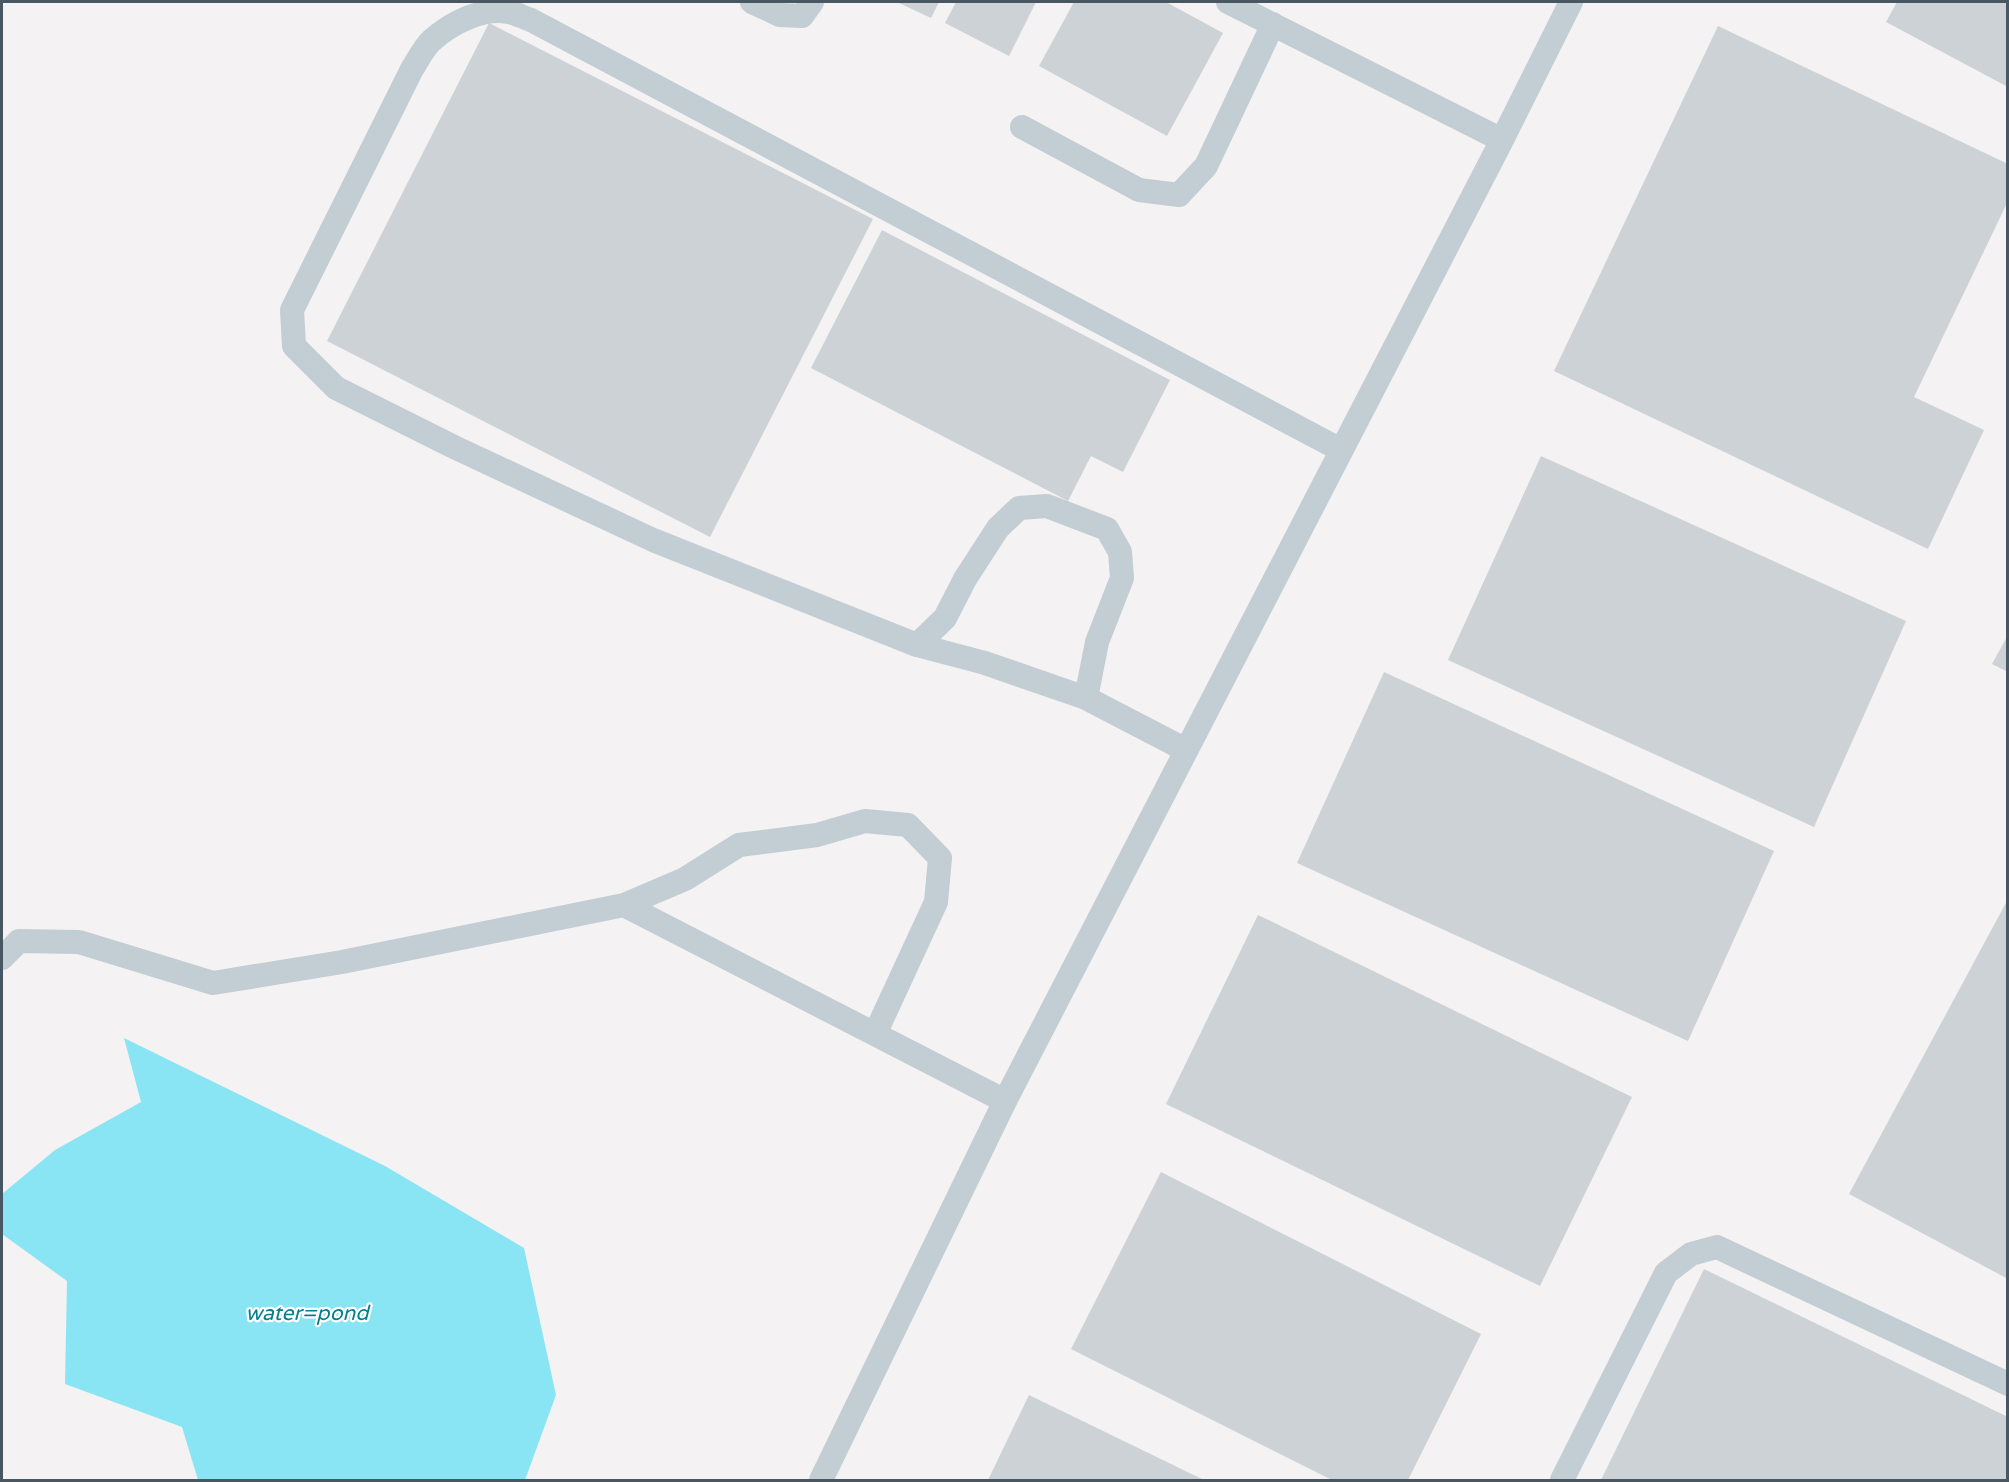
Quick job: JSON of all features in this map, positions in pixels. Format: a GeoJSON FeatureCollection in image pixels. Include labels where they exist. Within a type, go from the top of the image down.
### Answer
{"type":"FeatureCollection","features":[{"type":"Feature","properties":{"kind":"lane"},"geometry":{"type":"LineString","coordinates":[[752,2],[780,15],[802,16],[813,2]]}},
{"type":"Feature","properties":{"kind":"lane"},"geometry":{"type":"LineString","coordinates":[[1228,2],[1502,140]]}},
{"type":"Feature","properties":{"kind":"lane"},"geometry":{"type":"LineString","coordinates":[[821,1480],[1005,1101],[1502,140],[1570,2]]}},
{"type":"Feature","properties":{"kind":"lane"},"geometry":{"type":"LineString","coordinates":[[1186,750],[1086,698],[985,663],[917,645],[653,540],[454,447],[336,388],[294,346],[292,310],[412,69],[429,43],[449,27],[470,16],[511,12],[531,20],[1341,450]]}},
{"type":"Feature","properties":{"kind":"lane"},"geometry":{"type":"LineString","coordinates":[[1022,127],[1139,190],[1179,195],[1206,166],[1273,24]]}},
{"type":"Feature","properties":{"kind":"lane"},"geometry":{"type":"LineString","coordinates":[[917,645],[945,618],[965,579],[998,528],[1019,508],[1047,506],[1107,529],[1120,552],[1122,578],[1097,642],[1086,698]]}},
{"type":"Feature","properties":{"kind":"lane"},"geometry":{"type":"LineString","coordinates":[[2,958],[20,941],[79,942],[213,983],[342,962],[624,905],[685,879],[739,845],[817,835],[865,821],[908,825],[940,858],[936,902],[875,1034]]}},
{"type":"Feature","properties":{"kind":"lane"},"geometry":{"type":"LineString","coordinates":[[624,905],[1005,1101]]}},
{"type":"Feature","properties":{"kind":"lane"},"geometry":{"type":"LineString","coordinates":[[1562,1480],[1666,1273],[1691,1254],[1717,1247],[2007,1384]]}},
{"type":"Feature","properties":{"kind":"water","name":"water=pond"},"geometry":{"type":"Polygon","coordinates":[[[124,1038],[385,1166],[524,1248],[556,1395],[525,1480],[198,1480],[182,1427],[65,1384],[67,1281],[2,1234],[2,1194],[55,1150],[141,1102],[124,1038]]]}},
{"type":"Feature","properties":{"kind":"building"},"geometry":{"type":"Polygon","coordinates":[[[897,2],[939,2],[931,18],[897,2]]]}},
{"type":"Feature","properties":{"kind":"building"},"geometry":{"type":"Polygon","coordinates":[[[956,2],[1036,2],[1009,56],[945,23],[956,2]]]}},
{"type":"Feature","properties":{"kind":"building"},"geometry":{"type":"Polygon","coordinates":[[[1074,2],[1166,2],[1223,33],[1167,136],[1039,66],[1074,2]]]}},
{"type":"Feature","properties":{"kind":"building"},"geometry":{"type":"Polygon","coordinates":[[[1897,2],[2008,2],[2008,87],[1886,22],[1897,2]]]}},
{"type":"Feature","properties":{"kind":"building"},"geometry":{"type":"Polygon","coordinates":[[[489,23],[873,219],[710,537],[327,341],[489,23]]]}},
{"type":"Feature","properties":{"kind":"building"},"geometry":{"type":"Polygon","coordinates":[[[1718,26],[2008,164],[2008,201],[1914,397],[1984,430],[1928,549],[1554,371],[1718,26]]]}},
{"type":"Feature","properties":{"kind":"building"},"geometry":{"type":"Polygon","coordinates":[[[882,230],[1170,380],[1123,472],[1091,456],[1068,501],[811,368],[882,230]]]}},
{"type":"Feature","properties":{"kind":"building"},"geometry":{"type":"Polygon","coordinates":[[[1541,456],[1906,621],[1814,827],[1448,660],[1541,456]]]}},
{"type":"Feature","properties":{"kind":"building"},"geometry":{"type":"Polygon","coordinates":[[[2008,635],[2008,672],[1992,664],[2008,635]]]}},
{"type":"Feature","properties":{"kind":"building"},"geometry":{"type":"Polygon","coordinates":[[[1384,672],[1774,851],[1688,1041],[1297,863],[1384,672]]]}},
{"type":"Feature","properties":{"kind":"building"},"geometry":{"type":"Polygon","coordinates":[[[2008,899],[2008,1279],[1849,1194],[2008,899]]]}},
{"type":"Feature","properties":{"kind":"building"},"geometry":{"type":"Polygon","coordinates":[[[1258,915],[1632,1097],[1540,1286],[1166,1104],[1258,915]]]}},
{"type":"Feature","properties":{"kind":"building"},"geometry":{"type":"Polygon","coordinates":[[[1161,1172],[1481,1334],[1408,1480],[1332,1480],[1071,1349],[1161,1172]]]}},
{"type":"Feature","properties":{"kind":"building"},"geometry":{"type":"Polygon","coordinates":[[[1704,1269],[2008,1417],[2008,1480],[1601,1480],[1704,1269]]]}},
{"type":"Feature","properties":{"kind":"building"},"geometry":{"type":"Polygon","coordinates":[[[1029,1395],[1204,1480],[988,1480],[1029,1395]]]}}]}
